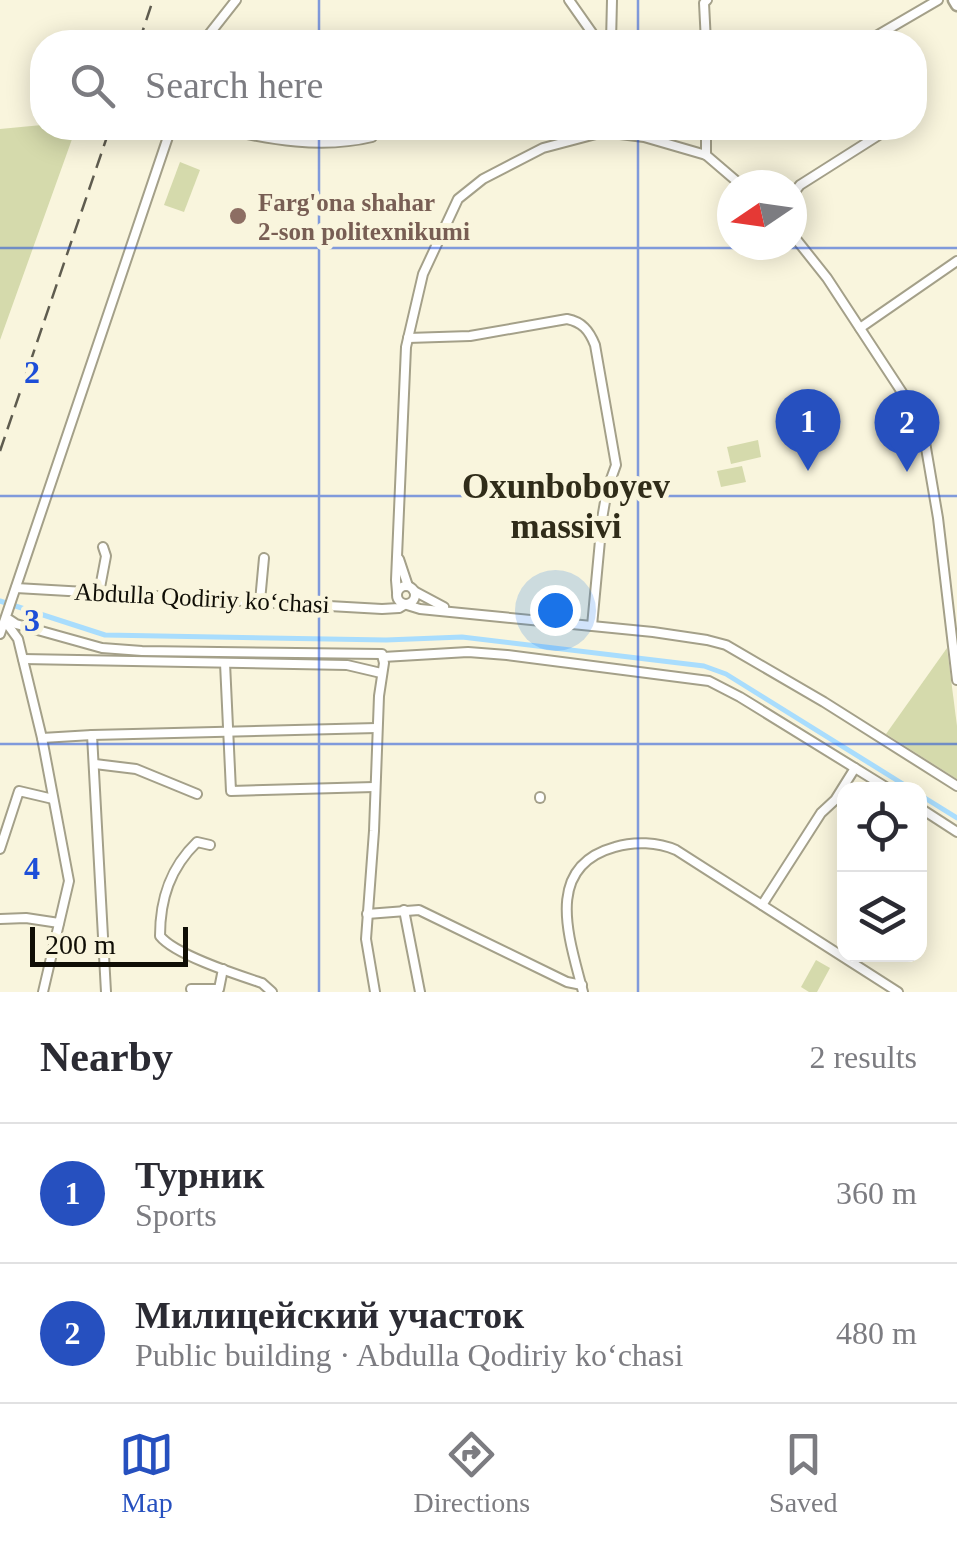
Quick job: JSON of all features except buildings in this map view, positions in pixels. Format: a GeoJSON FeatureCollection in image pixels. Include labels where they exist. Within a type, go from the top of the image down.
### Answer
{"type":"FeatureCollection","features":[{"type":"Feature","properties":{"kind":"street"},"geometry":{"type":"LineString","coordinates":[[213,30],[236,0]]}},
{"type":"Feature","properties":{"kind":"street"},"geometry":{"type":"LineString","coordinates":[[569,0],[592,30]]}},
{"type":"Feature","properties":{"kind":"street"},"geometry":{"type":"LineString","coordinates":[[612,0],[613,30]]}},
{"type":"Feature","properties":{"kind":"street"},"geometry":{"type":"LineString","coordinates":[[705,30],[707,0]]}},
{"type":"Feature","properties":{"kind":"street"},"geometry":{"type":"LineString","coordinates":[[887,30],[938,0]]}},
{"type":"Feature","properties":{"kind":"street"},"geometry":{"type":"LineString","coordinates":[[0,634],[167,140]]}},
{"type":"Feature","properties":{"kind":"street"},"geometry":{"type":"LineString","coordinates":[[303,140],[354,140]]}},
{"type":"Feature","properties":{"kind":"street"},"geometry":{"type":"LineString","coordinates":[[398,555],[414,600],[406,605],[397,594],[398,555],[408,338],[424,274],[458,199],[483,179],[543,148],[573,140]]}},
{"type":"Feature","properties":{"kind":"street"},"geometry":{"type":"LineString","coordinates":[[654,140],[706,156],[722,170]]}},
{"type":"Feature","properties":{"kind":"street"},"geometry":{"type":"LineString","coordinates":[[705,140],[706,156]]}},
{"type":"Feature","properties":{"kind":"street"},"geometry":{"type":"LineString","coordinates":[[807,181],[872,140]]}},
{"type":"Feature","properties":{"kind":"street"},"geometry":{"type":"LineString","coordinates":[[807,253],[910,406],[925,442],[957,680]]}},
{"type":"Feature","properties":{"kind":"street"},"geometry":{"type":"LineString","coordinates":[[860,328],[957,261]]}},
{"type":"Feature","properties":{"kind":"street"},"geometry":{"type":"LineString","coordinates":[[408,338],[470,336],[567,319],[581,324],[590,334],[616,465],[606,490],[592,626]]}},
{"type":"Feature","properties":{"kind":"street"},"geometry":{"type":"LineString","coordinates":[[99,593],[106,556],[103,546]]}},
{"type":"Feature","properties":{"kind":"street"},"geometry":{"type":"LineString","coordinates":[[260,601],[264,558]]}},
{"type":"Feature","properties":{"kind":"street"},"geometry":{"type":"LineString","coordinates":[[387,609],[402,587],[411,589]]}},
{"type":"Feature","properties":{"kind":"street","name":"Abdulla Qodiriy koʻchasi"},"geometry":{"type":"LineString","coordinates":[[411,589],[453,611]]}},
{"type":"Feature","properties":{"kind":"street","name":"Abdulla Qodiriy koʻchasi"},"geometry":{"type":"LineString","coordinates":[[14,592],[387,609],[406,605],[683,636],[726,645],[957,786]]}},
{"type":"Feature","properties":{"kind":"street"},"geometry":{"type":"LineString","coordinates":[[6,617],[16,624],[102,648],[142,652],[468,652],[709,682],[877,782]]}},
{"type":"Feature","properties":{"kind":"street"},"geometry":{"type":"LineString","coordinates":[[6,617],[18,638],[42,738],[68,882],[43,992]]}},
{"type":"Feature","properties":{"kind":"street"},"geometry":{"type":"LineString","coordinates":[[376,992],[366,940],[382,654]]}},
{"type":"Feature","properties":{"kind":"street"},"geometry":{"type":"LineString","coordinates":[[23,659],[346,665],[381,672]]}},
{"type":"Feature","properties":{"kind":"street"},"geometry":{"type":"LineString","coordinates":[[225,662],[231,791],[374,787]]}},
{"type":"Feature","properties":{"kind":"street"},"geometry":{"type":"LineString","coordinates":[[42,738],[377,728]]}},
{"type":"Feature","properties":{"kind":"street"},"geometry":{"type":"LineString","coordinates":[[92,734],[106,992]]}},
{"type":"Feature","properties":{"kind":"street"},"geometry":{"type":"LineString","coordinates":[[94,764],[136,769],[196,794]]}},
{"type":"Feature","properties":{"kind":"street"},"geometry":{"type":"LineString","coordinates":[[762,905],[855,768]]}},
{"type":"Feature","properties":{"kind":"street"},"geometry":{"type":"LineString","coordinates":[[0,849],[19,791],[54,799]]}},
{"type":"Feature","properties":{"kind":"street"},"geometry":{"type":"LineString","coordinates":[[927,813],[957,832]]}},
{"type":"Feature","properties":{"kind":"street"},"geometry":{"type":"LineString","coordinates":[[210,846],[197,842],[173,870],[166,887],[160,936],[172,946],[262,984],[272,992]]}},
{"type":"Feature","properties":{"kind":"street"},"geometry":{"type":"LineString","coordinates":[[582,989],[567,930],[570,886],[584,862],[609,848],[636,844],[668,846],[898,992]]}},
{"type":"Feature","properties":{"kind":"street"},"geometry":{"type":"LineString","coordinates":[[404,910],[420,992]]}},
{"type":"Feature","properties":{"kind":"street"},"geometry":{"type":"LineString","coordinates":[[367,914],[419,910],[582,989]]}},
{"type":"Feature","properties":{"kind":"street"},"geometry":{"type":"LineString","coordinates":[[0,919],[26,918],[58,924]]}},
{"type":"Feature","properties":{"kind":"street"},"geometry":{"type":"LineString","coordinates":[[191,989],[217,990],[223,969]]}},
{"type":"Feature","properties":{"kind":"green space"},"geometry":{"type":"Polygon","coordinates":[[[30,126],[30,140],[72,140],[0,340],[0,129],[30,126]]]}},
{"type":"Feature","properties":{"kind":"green space"},"geometry":{"type":"Polygon","coordinates":[[[180,162],[200,170],[184,212],[164,205],[180,162]]]}},
{"type":"Feature","properties":{"kind":"green space"},"geometry":{"type":"Polygon","coordinates":[[[758,440],[761,457],[731,464],[727,447],[758,440]]]}},
{"type":"Feature","properties":{"kind":"green space"},"geometry":{"type":"Polygon","coordinates":[[[742,466],[746,482],[721,487],[717,471],[742,466]]]}},
{"type":"Feature","properties":{"kind":"green space"},"geometry":{"type":"Polygon","coordinates":[[[947,648],[957,726],[957,779],[886,734],[947,648]]]}},
{"type":"Feature","properties":{"kind":"green space"},"geometry":{"type":"Polygon","coordinates":[[[816,960],[830,968],[817,992],[809,992],[801,987],[816,960]]]}},
{"type":"Feature","properties":{"kind":"waterway"},"geometry":{"type":"LineString","coordinates":[[0,601],[105,635],[386,640],[462,637],[704,666],[726,674],[900,782]]}},
{"type":"Feature","properties":{"kind":"waterway"},"geometry":{"type":"LineString","coordinates":[[927,799],[957,818]]}},
{"type":"Feature","properties":{"kind":"railway"},"geometry":{"type":"LineString","coordinates":[[143,30],[153,0]]}},
{"type":"Feature","properties":{"kind":"railway"},"geometry":{"type":"LineString","coordinates":[[0,451],[106,140]]}},
{"type":"Feature","properties":{"kind":"place","name":"Farg'ona shahar 2-son politexnikumi"},"geometry":{"type":"Point","coordinates":[238,216]}},
{"type":"Feature","properties":{"kind":"place","name":"Турник"},"geometry":{"type":"Point","coordinates":[808,471]}},
{"type":"Feature","properties":{"kind":"place","name":"Милицейский участок"},"geometry":{"type":"Point","coordinates":[907,472]}},
{"type":"Feature","properties":{"kind":"district","name":"Oxunboboyev massivi"},"geometry":{"type":"Point","coordinates":[566,506]}}]}
